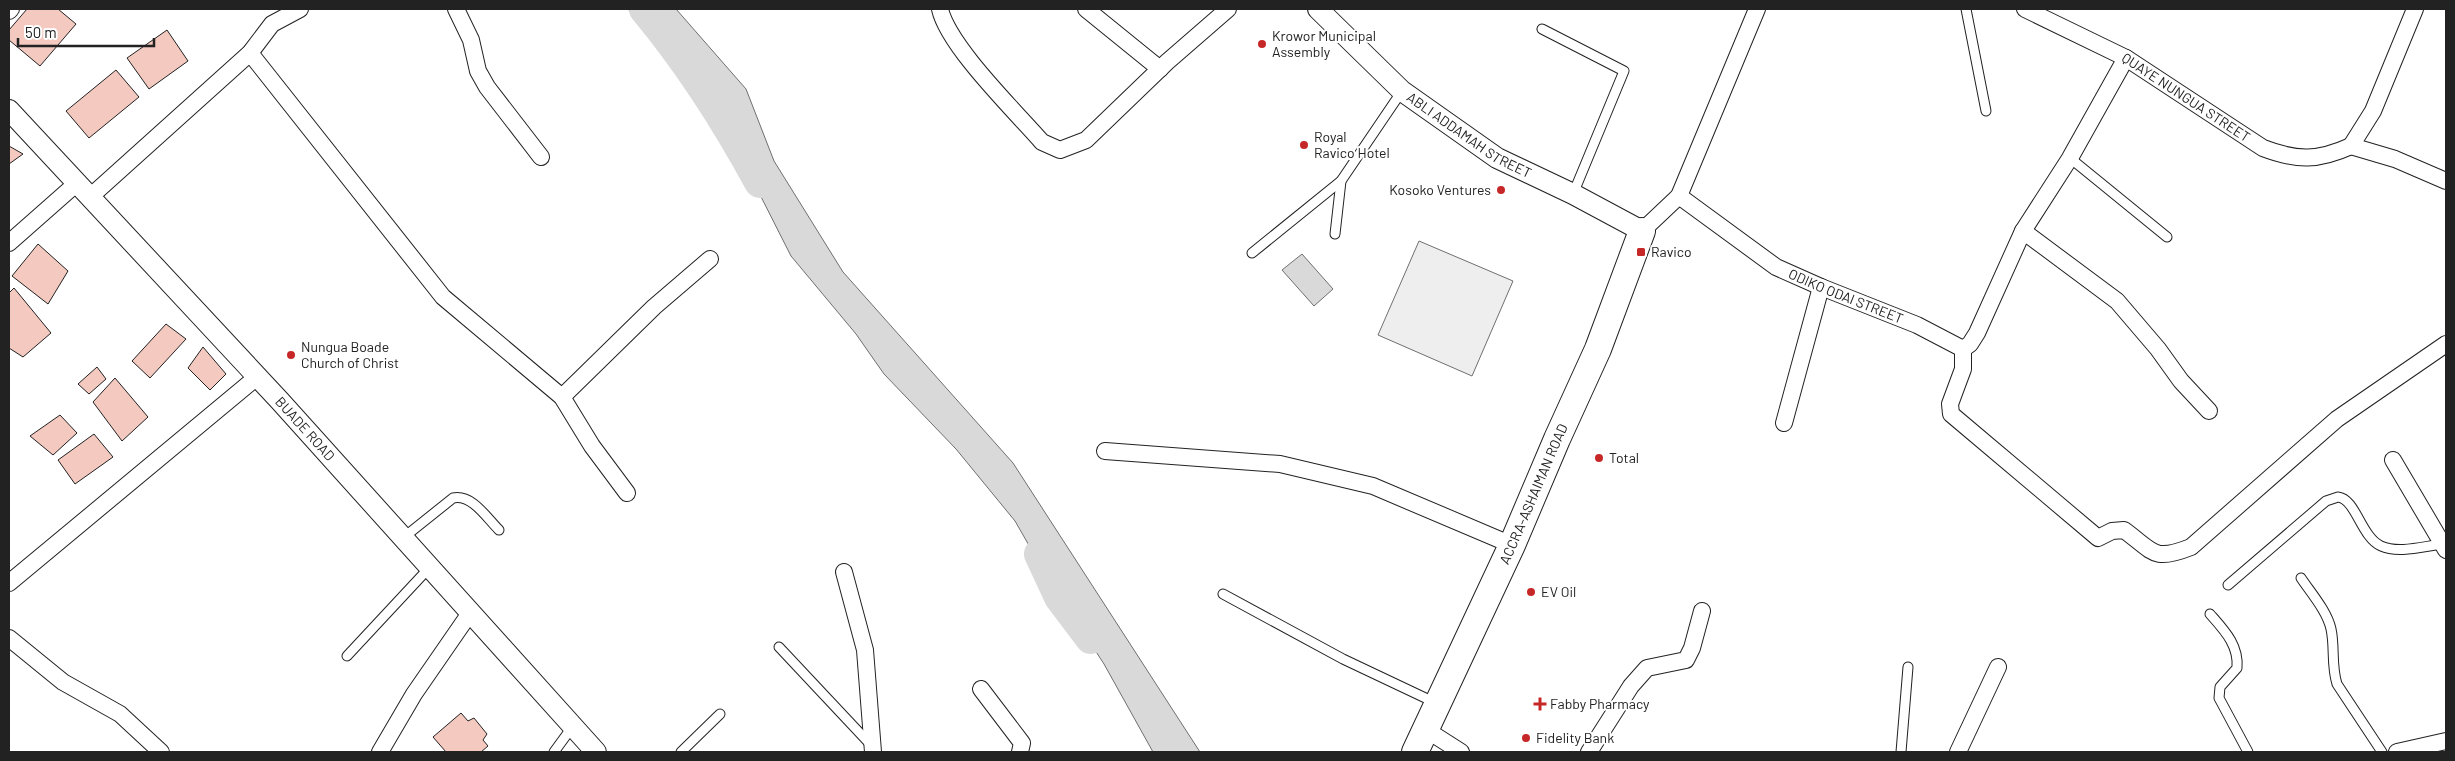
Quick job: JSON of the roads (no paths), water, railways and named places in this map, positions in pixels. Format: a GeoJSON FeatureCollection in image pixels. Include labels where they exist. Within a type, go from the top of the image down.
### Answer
{"type":"FeatureCollection","features":[{"type":"Feature","properties":{"kind":"main road","name":"ACCRA-ASHAIMAN ROAD"},"geometry":{"type":"LineString","coordinates":[[1415,752],[1512,545],[1598,349],[1642,231]]}},
{"type":"Feature","properties":{"kind":"street"},"geometry":{"type":"LineString","coordinates":[[9,243],[84,190],[250,53],[272,24],[300,9]]}},
{"type":"Feature","properties":{"kind":"street"},"geometry":{"type":"LineString","coordinates":[[456,9],[471,40],[478,71],[487,88],[541,158]]}},
{"type":"Feature","properties":{"kind":"street"},"geometry":{"type":"LineString","coordinates":[[940,9],[942,18],[959,46],[1042,142],[1060,150],[1086,140],[1160,68],[1228,9]]}},
{"type":"Feature","properties":{"kind":"street"},"geometry":{"type":"LineString","coordinates":[[1086,9],[1160,68]]}},
{"type":"Feature","properties":{"kind":"street","name":"ABLI ADDAMAH STREET"},"geometry":{"type":"LineString","coordinates":[[1318,9],[1402,91],[1497,158],[1573,194],[1642,231]]}},
{"type":"Feature","properties":{"kind":"street"},"geometry":{"type":"LineString","coordinates":[[1642,231],[1679,196],[1757,9]]}},
{"type":"Feature","properties":{"kind":"street","name":"QUAYE NUNGUA STREET"},"geometry":{"type":"LineString","coordinates":[[2025,9],[2126,58],[2263,148],[2286,157],[2311,158],[2333,154],[2351,146]]}},
{"type":"Feature","properties":{"kind":"street"},"geometry":{"type":"LineString","coordinates":[[2415,9],[2373,111],[2351,146],[2395,159],[2446,181]]}},
{"type":"Feature","properties":{"kind":"street"},"geometry":{"type":"LineString","coordinates":[[250,53],[443,297],[562,397],[592,446],[627,493]]}},
{"type":"Feature","properties":{"kind":"street"},"geometry":{"type":"LineString","coordinates":[[2126,58],[2070,158],[2023,231],[1977,333],[1970,344],[1963,349],[1961,378],[1950,404],[1951,414],[2098,538],[2112,532],[2124,530],[2159,556],[2171,555],[2191,547],[2337,419],[2446,344]]}},
{"type":"Feature","properties":{"kind":"street","name":"BUADE ROAD"},"geometry":{"type":"LineString","coordinates":[[9,110],[257,377],[596,752]]}},
{"type":"Feature","properties":{"kind":"street","name":"ODIKO ODAI STREET"},"geometry":{"type":"LineString","coordinates":[[1679,196],[1776,267],[1821,288],[1917,325],[1963,349]]}},
{"type":"Feature","properties":{"kind":"street"},"geometry":{"type":"LineString","coordinates":[[2023,231],[2117,301],[2158,349],[2181,381],[2209,411]]}},
{"type":"Feature","properties":{"kind":"street"},"geometry":{"type":"LineString","coordinates":[[562,397],[654,307],[710,259]]}},
{"type":"Feature","properties":{"kind":"street"},"geometry":{"type":"LineString","coordinates":[[1784,423],[1821,288]]}},
{"type":"Feature","properties":{"kind":"street"},"geometry":{"type":"LineString","coordinates":[[9,583],[257,377]]}},
{"type":"Feature","properties":{"kind":"street"},"geometry":{"type":"LineString","coordinates":[[1106,451],[1289,466],[1373,486],[1512,545]]}},
{"type":"Feature","properties":{"kind":"street"},"geometry":{"type":"LineString","coordinates":[[2393,460],[2445,547]]}},
{"type":"Feature","properties":{"kind":"street"},"geometry":{"type":"LineString","coordinates":[[844,572],[865,650],[872,748]]}},
{"type":"Feature","properties":{"kind":"street"},"geometry":{"type":"LineString","coordinates":[[1588,752],[1631,686],[1647,668],[1686,660],[1692,648],[1702,611]]}},
{"type":"Feature","properties":{"kind":"street"},"geometry":{"type":"LineString","coordinates":[[380,752],[414,694],[470,613]]}},
{"type":"Feature","properties":{"kind":"street"},"geometry":{"type":"LineString","coordinates":[[9,638],[62,682],[120,714],[161,752]]}},
{"type":"Feature","properties":{"kind":"street"},"geometry":{"type":"LineString","coordinates":[[1958,752],[1998,667]]}},
{"type":"Feature","properties":{"kind":"street"},"geometry":{"type":"LineString","coordinates":[[981,689],[1022,743],[1020,752]]}},
{"type":"Feature","properties":{"kind":"street"},"geometry":{"type":"LineString","coordinates":[[1425,729],[1461,752]]}},
{"type":"Feature","properties":{"kind":"street"},"geometry":{"type":"LineString","coordinates":[[2397,752],[2446,741]]}},
{"type":"Feature","properties":{"kind":"lane"},"geometry":{"type":"LineString","coordinates":[[1966,9],[1986,111]]}},
{"type":"Feature","properties":{"kind":"lane"},"geometry":{"type":"LineString","coordinates":[[1542,29],[1624,71],[1573,194]]}},
{"type":"Feature","properties":{"kind":"lane"},"geometry":{"type":"LineString","coordinates":[[1252,253],[1341,181],[1402,91]]}},
{"type":"Feature","properties":{"kind":"lane"},"geometry":{"type":"LineString","coordinates":[[2070,158],[2168,237]]}},
{"type":"Feature","properties":{"kind":"lane"},"geometry":{"type":"LineString","coordinates":[[1335,234],[1341,181]]}},
{"type":"Feature","properties":{"kind":"lane"},"geometry":{"type":"LineString","coordinates":[[403,538],[452,498],[460,496],[469,500],[499,530]]}},
{"type":"Feature","properties":{"kind":"lane"},"geometry":{"type":"LineString","coordinates":[[2228,585],[2326,501],[2338,497],[2348,502],[2363,528],[2381,546],[2399,549],[2445,547]]}},
{"type":"Feature","properties":{"kind":"lane"},"geometry":{"type":"LineString","coordinates":[[347,656],[429,568]]}},
{"type":"Feature","properties":{"kind":"lane"},"geometry":{"type":"LineString","coordinates":[[2301,578],[2329,620],[2332,636],[2333,671],[2337,684],[2382,752]]}},
{"type":"Feature","properties":{"kind":"lane"},"geometry":{"type":"LineString","coordinates":[[1223,594],[1343,659],[1437,703]]}},
{"type":"Feature","properties":{"kind":"lane"},"geometry":{"type":"LineString","coordinates":[[2210,614],[2232,640],[2236,650],[2237,668],[2220,687],[2219,698],[2248,752]]}},
{"type":"Feature","properties":{"kind":"lane"},"geometry":{"type":"LineString","coordinates":[[779,646],[872,748]]}},
{"type":"Feature","properties":{"kind":"lane"},"geometry":{"type":"LineString","coordinates":[[1901,752],[1908,667]]}},
{"type":"Feature","properties":{"kind":"lane"},"geometry":{"type":"LineString","coordinates":[[681,752],[720,714]]}},
{"type":"Feature","properties":{"kind":"lane"},"geometry":{"type":"LineString","coordinates":[[554,752],[573,726]]}},
{"type":"Feature","properties":{"kind":"waterway"},"geometry":{"type":"LineString","coordinates":[[645,9],[707,92],[760,182]]}},
{"type":"Feature","properties":{"kind":"waterway"},"geometry":{"type":"LineString","coordinates":[[1040,554],[1060,597],[1091,638]]}},
{"type":"Feature","properties":{"kind":"place","name":"Krowor Municipal Assembly"},"geometry":{"type":"Point","coordinates":[1262,44]}},
{"type":"Feature","properties":{"kind":"place","name":"Royal Ravico Hotel"},"geometry":{"type":"Point","coordinates":[1304,145]}},
{"type":"Feature","properties":{"kind":"place","name":"Kosoko Ventures"},"geometry":{"type":"Point","coordinates":[1501,190]}},
{"type":"Feature","properties":{"kind":"place","name":"Ravico"},"geometry":{"type":"Point","coordinates":[1641,252]}},
{"type":"Feature","properties":{"kind":"place","name":"Nungua Boade Church of Christ"},"geometry":{"type":"Point","coordinates":[291,355]}},
{"type":"Feature","properties":{"kind":"place","name":"Total"},"geometry":{"type":"Point","coordinates":[1599,458]}},
{"type":"Feature","properties":{"kind":"place","name":"EV Oil"},"geometry":{"type":"Point","coordinates":[1531,592]}},
{"type":"Feature","properties":{"kind":"place","name":"Fabby Pharmacy"},"geometry":{"type":"Point","coordinates":[1540,704]}},
{"type":"Feature","properties":{"kind":"place","name":"Fidelity Bank"},"geometry":{"type":"Point","coordinates":[1526,738]}}]}
